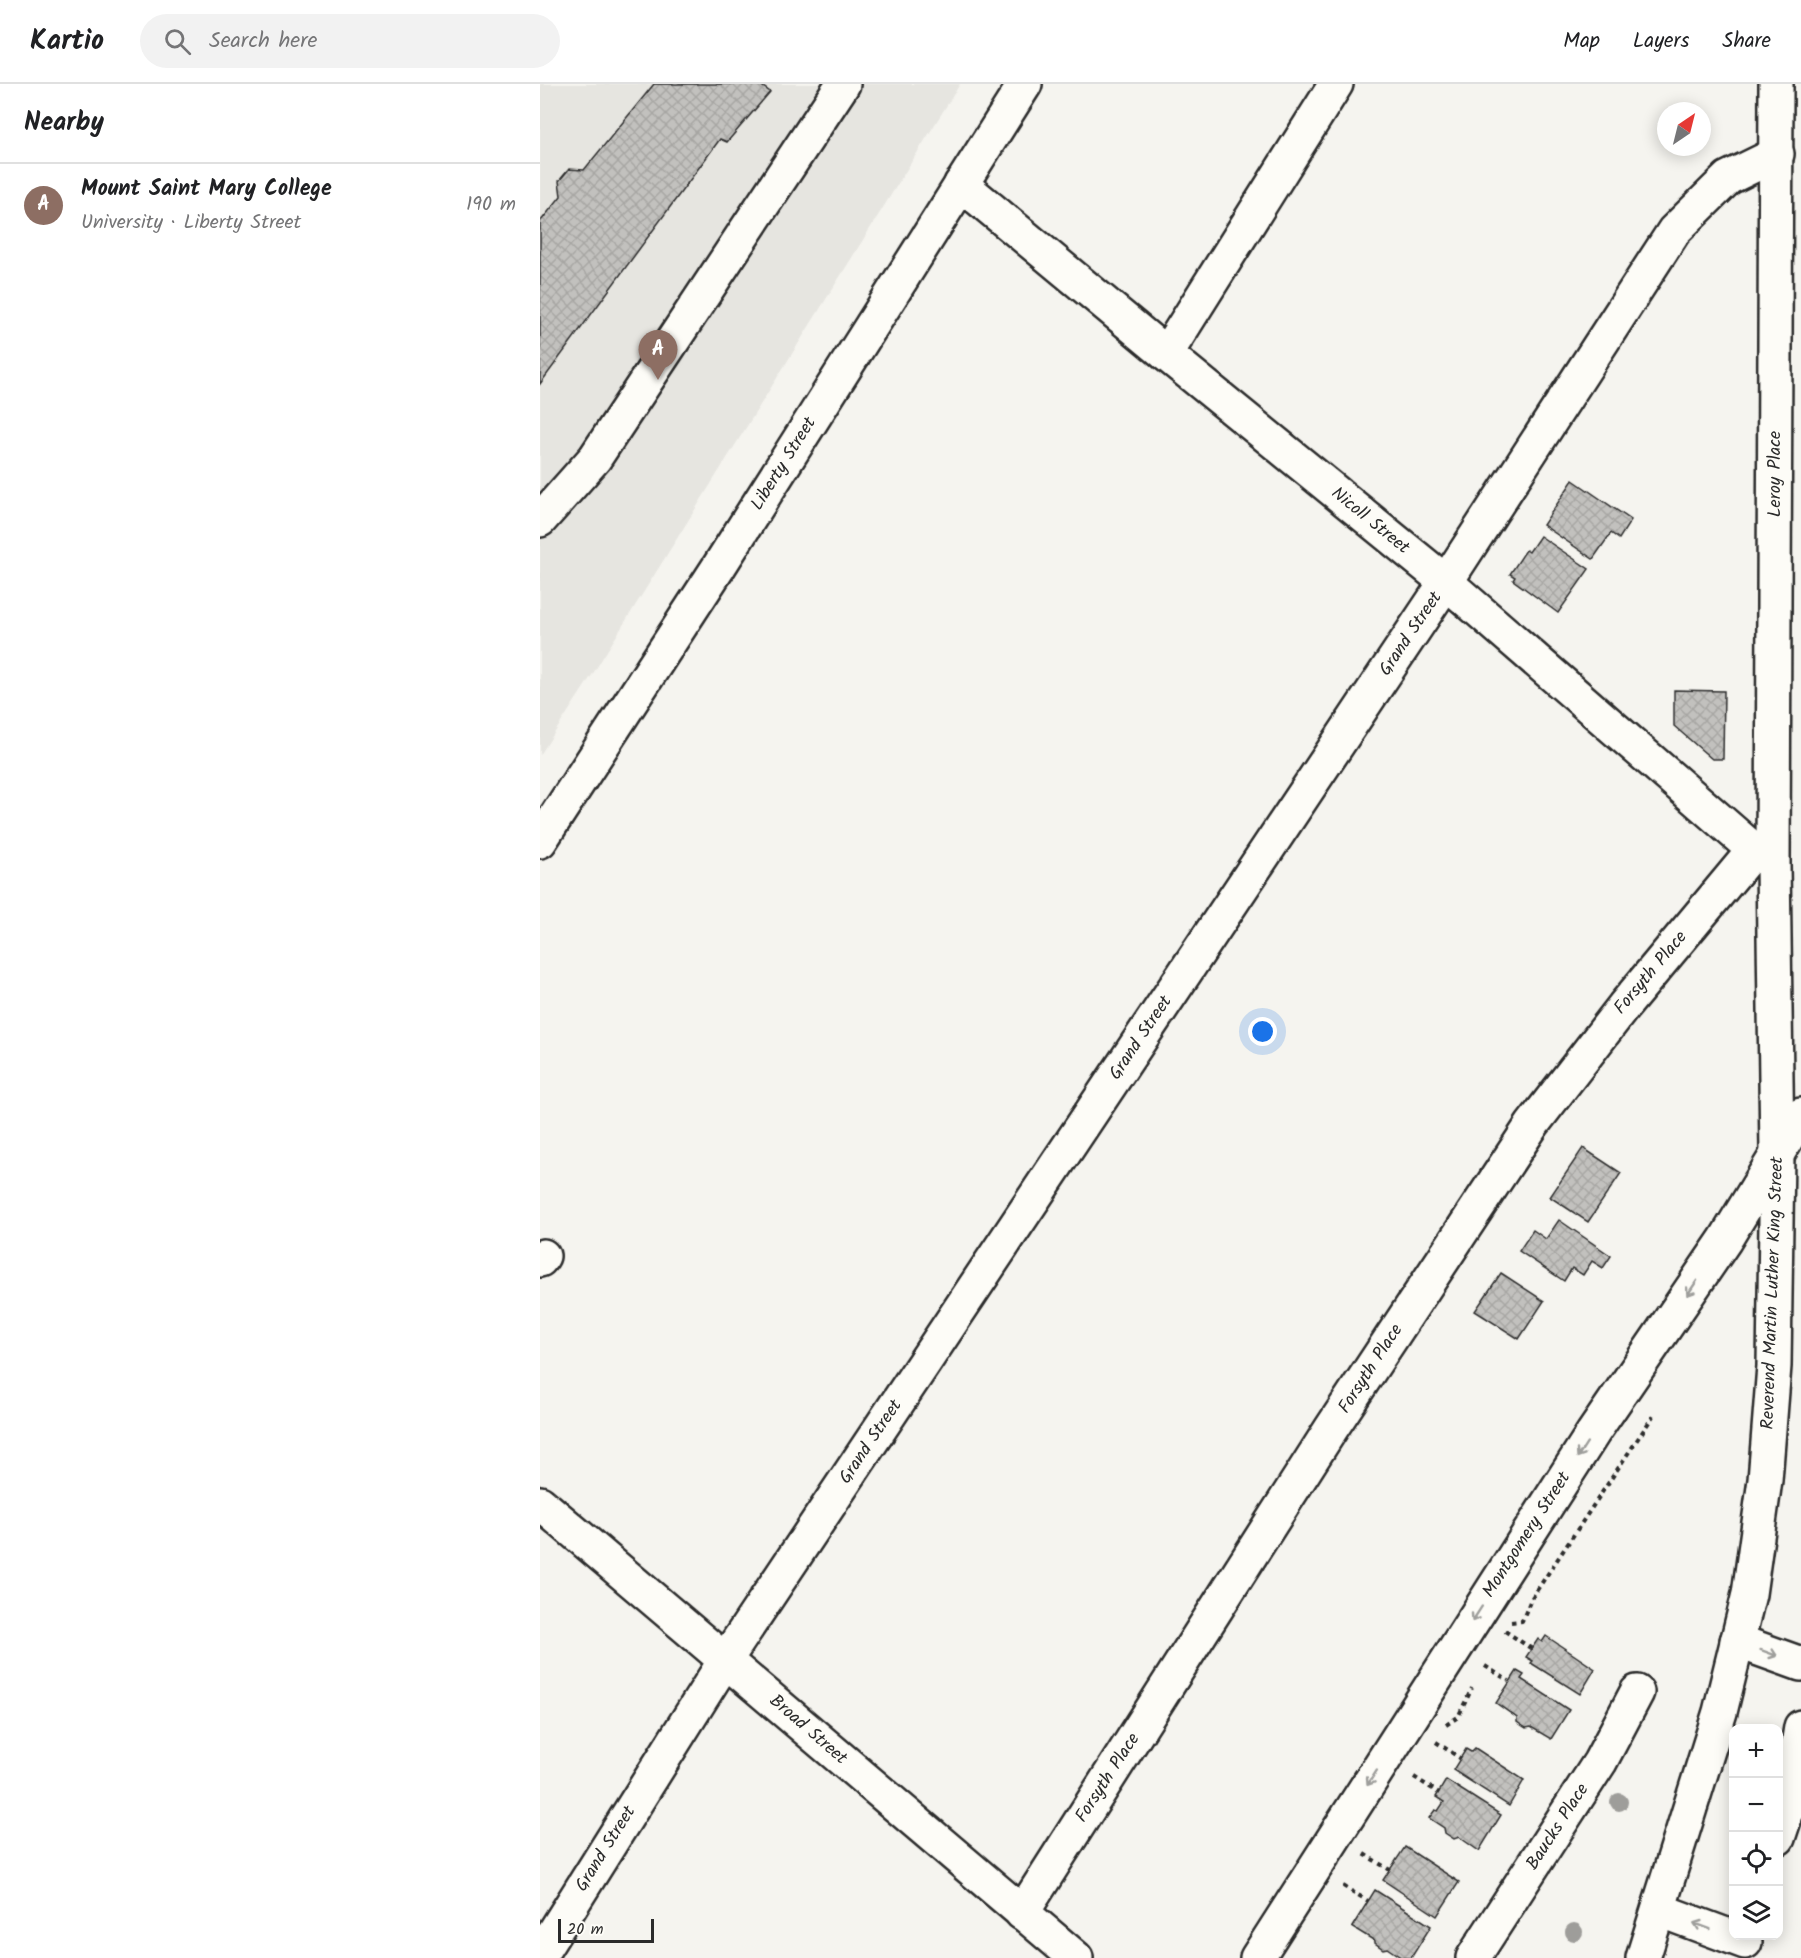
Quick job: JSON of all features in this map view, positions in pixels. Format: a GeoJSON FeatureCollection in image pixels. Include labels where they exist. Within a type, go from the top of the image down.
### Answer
{"type":"FeatureCollection","features":[{"type":"Feature","properties":{"kind":"street"},"geometry":{"type":"LineString","coordinates":[[540,520],[595,458],[843,84]]}},
{"type":"Feature","properties":{"kind":"street","name":"Liberty Street"},"geometry":{"type":"LineString","coordinates":[[543,833],[718,568],[1025,84]]}},
{"type":"Feature","properties":{"kind":"street"},"geometry":{"type":"LineString","coordinates":[[1166,354],[1336,84]]}},
{"type":"Feature","properties":{"kind":"street","name":"Leroy Place"},"geometry":{"type":"LineString","coordinates":[[1764,857],[1777,154],[1776,84]]}},
{"type":"Feature","properties":{"kind":"street","name":"Grand Street"},"geometry":{"type":"LineString","coordinates":[[540,1955],[726,1659],[1446,582],[1674,231],[1728,178],[1777,154]]}},
{"type":"Feature","properties":{"kind":"street","name":"Nicoll Street"},"geometry":{"type":"LineString","coordinates":[[961,184],[1446,582],[1764,857]]}},
{"type":"Feature","properties":{"kind":"street","name":"Reverend Martin Luther King Street"},"geometry":{"type":"LineString","coordinates":[[1643,1958],[1720,1712],[1749,1594],[1765,1480],[1774,1366],[1788,1329],[1777,1152],[1764,857]]}},
{"type":"Feature","properties":{"kind":"street","name":"Forsyth Place"},"geometry":{"type":"LineString","coordinates":[[1022,1913],[1331,1430],[1532,1125],[1624,1005],[1764,857]]}},
{"type":"Feature","properties":{"kind":"street","name":"Montgomery Street"},"geometry":{"type":"LineString","coordinates":[[1257,1958],[1587,1443],[1725,1240],[1801,1115]]}},
{"type":"Feature","properties":{"kind":"street","name":"Broad Street"},"geometry":{"type":"LineString","coordinates":[[540,1503],[1076,1958]]}},
{"type":"Feature","properties":{"kind":"street"},"geometry":{"type":"LineString","coordinates":[[1737,1641],[1801,1664]]}},
{"type":"Feature","properties":{"kind":"street","name":"Baucks Place"},"geometry":{"type":"LineString","coordinates":[[1473,1958],[1600,1762],[1637,1692]]}},
{"type":"Feature","properties":{"kind":"street"},"geometry":{"type":"LineString","coordinates":[[1781,1832],[1788,1808],[1801,1727]]}},
{"type":"Feature","properties":{"kind":"street"},"geometry":{"type":"LineString","coordinates":[[1659,1910],[1744,1945]]}},
{"type":"Feature","properties":{"kind":"path"},"geometry":{"type":"LineString","coordinates":[[1500,1640],[1512,1621],[1522,1621],[1530,1599],[1653,1416]]}},
{"type":"Feature","properties":{"kind":"path"},"geometry":{"type":"LineString","coordinates":[[1505,1631],[1532,1649]]}},
{"type":"Feature","properties":{"kind":"path"},"geometry":{"type":"LineString","coordinates":[[1480,1674],[1490,1657]]}},
{"type":"Feature","properties":{"kind":"path"},"geometry":{"type":"LineString","coordinates":[[1485,1666],[1509,1681]]}},
{"type":"Feature","properties":{"kind":"path"},"geometry":{"type":"LineString","coordinates":[[1430,1750],[1446,1726],[1458,1717],[1475,1682]]}},
{"type":"Feature","properties":{"kind":"path"},"geometry":{"type":"LineString","coordinates":[[1436,1742],[1460,1758]]}},
{"type":"Feature","properties":{"kind":"path"},"geometry":{"type":"LineString","coordinates":[[1419,1768],[1414,1777],[1439,1793]]}},
{"type":"Feature","properties":{"kind":"path"},"geometry":{"type":"LineString","coordinates":[[1359,1862],[1370,1845]]}},
{"type":"Feature","properties":{"kind":"path"},"geometry":{"type":"LineString","coordinates":[[1364,1854],[1390,1869]]}},
{"type":"Feature","properties":{"kind":"path"},"geometry":{"type":"LineString","coordinates":[[1337,1895],[1348,1878]]}},
{"type":"Feature","properties":{"kind":"path"},"geometry":{"type":"LineString","coordinates":[[1343,1886],[1368,1901]]}},
{"type":"Feature","properties":{"kind":"shaded area"},"geometry":{"type":"Polygon","coordinates":[[[540,84],[960,84],[540,755],[540,84]]]}},
{"type":"Feature","properties":{"kind":"building"},"geometry":{"type":"Polygon","coordinates":[[[654,84],[759,84],[770,92],[727,142],[720,139],[540,384],[540,222],[561,196],[559,181],[569,169],[584,170],[654,84]]]}},
{"type":"Feature","properties":{"kind":"building"},"geometry":{"type":"Polygon","coordinates":[[[1573,480],[1631,520],[1619,539],[1611,533],[1593,559],[1543,525],[1573,480]]]}},
{"type":"Feature","properties":{"kind":"building"},"geometry":{"type":"Polygon","coordinates":[[[1540,536],[1589,569],[1558,613],[1513,580],[1515,577],[1510,574],[1526,550],[1529,552],[1540,536]]]}},
{"type":"Feature","properties":{"kind":"building"},"geometry":{"type":"Polygon","coordinates":[[[1674,690],[1724,691],[1723,759],[1712,759],[1674,726],[1674,690]]]}},
{"type":"Feature","properties":{"kind":"building"},"geometry":{"type":"Polygon","coordinates":[[[1583,1148],[1621,1173],[1588,1222],[1550,1197],[1583,1148]]]}},
{"type":"Feature","properties":{"kind":"building"},"geometry":{"type":"Polygon","coordinates":[[[1559,1220],[1611,1256],[1603,1268],[1592,1261],[1583,1275],[1572,1268],[1564,1281],[1519,1251],[1533,1230],[1546,1239],[1559,1220]]]}},
{"type":"Feature","properties":{"kind":"building"},"geometry":{"type":"Polygon","coordinates":[[[1501,1273],[1544,1301],[1519,1339],[1475,1311],[1501,1273]]]}},
{"type":"Feature","properties":{"kind":"building"},"geometry":{"type":"Polygon","coordinates":[[[1546,1636],[1595,1669],[1580,1694],[1531,1663],[1533,1661],[1526,1657],[1538,1639],[1542,1642],[1546,1636]]]}},
{"type":"Feature","properties":{"kind":"building"},"geometry":{"type":"Polygon","coordinates":[[[1517,1671],[1524,1675],[1521,1679],[1569,1710],[1551,1739],[1531,1727],[1526,1728],[1517,1722],[1517,1718],[1496,1703],[1517,1671]]]}},
{"type":"Feature","properties":{"kind":"building"},"geometry":{"type":"Polygon","coordinates":[[[1475,1748],[1524,1780],[1509,1806],[1453,1770],[1466,1749],[1471,1752],[1475,1748]]]}},
{"type":"Feature","properties":{"kind":"building"},"geometry":{"type":"Polygon","coordinates":[[[1446,1780],[1501,1815],[1479,1851],[1459,1837],[1454,1839],[1445,1833],[1444,1828],[1429,1818],[1444,1802],[1436,1797],[1446,1780]]]}},
{"type":"Feature","properties":{"kind":"building"},"geometry":{"type":"Polygon","coordinates":[[[1405,1847],[1459,1882],[1437,1916],[1383,1880],[1405,1847]]]}},
{"type":"Feature","properties":{"kind":"building"},"geometry":{"type":"Polygon","coordinates":[[[1375,1890],[1431,1926],[1411,1958],[1402,1958],[1387,1948],[1383,1949],[1375,1941],[1352,1927],[1375,1890]]]}},
{"type":"Feature","properties":{"kind":"place","name":"Mount Saint Mary College"},"geometry":{"type":"Point","coordinates":[658,380]}}]}
